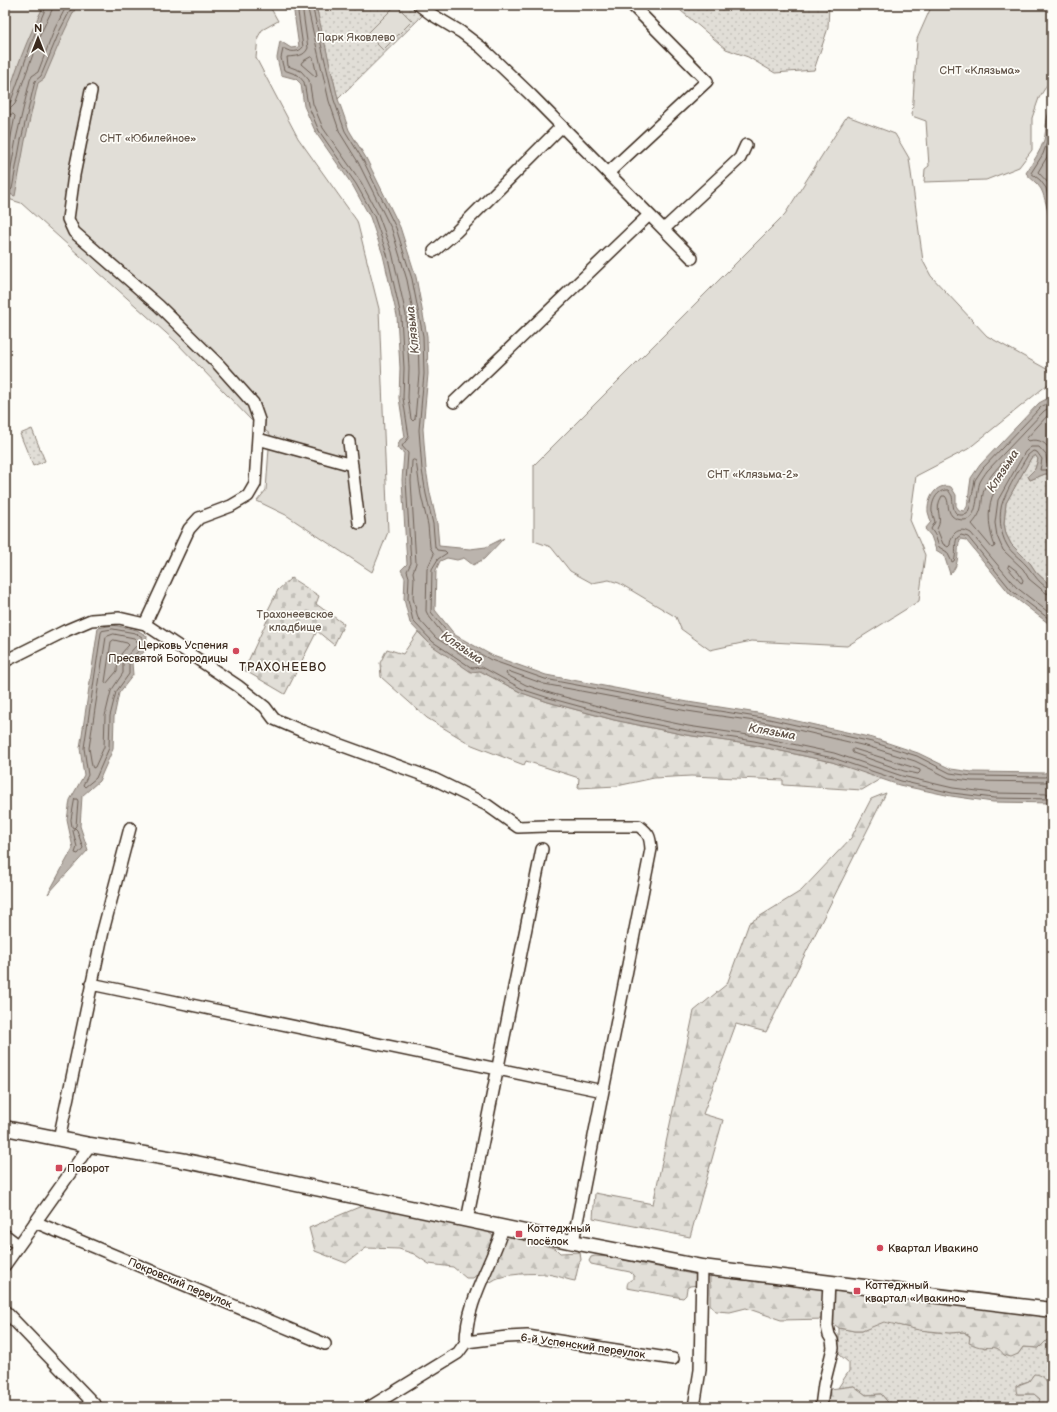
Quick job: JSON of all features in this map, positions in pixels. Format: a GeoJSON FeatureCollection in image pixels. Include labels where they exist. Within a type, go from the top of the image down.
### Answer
{"type":"FeatureCollection","features":[{"type":"Feature","properties":{"kind":"main road"},"geometry":{"type":"LineString","coordinates":[[5,1128],[90,1145],[186,1161],[503,1228],[702,1267],[1052,1310]]}},
{"type":"Feature","properties":{"kind":"street"},"geometry":{"type":"LineString","coordinates":[[419,5],[482,48],[692,258]]}},
{"type":"Feature","properties":{"kind":"street"},"geometry":{"type":"LineString","coordinates":[[608,173],[707,81],[632,5]]}},
{"type":"Feature","properties":{"kind":"street"},"geometry":{"type":"LineString","coordinates":[[91,91],[75,168],[68,219],[74,232],[158,306],[219,365],[253,403],[259,420],[255,484],[248,496],[231,506],[199,518],[189,529],[145,624]]}},
{"type":"Feature","properties":{"kind":"street"},"geometry":{"type":"LineString","coordinates":[[434,251],[456,232],[561,127]]}},
{"type":"Feature","properties":{"kind":"street"},"geometry":{"type":"LineString","coordinates":[[664,229],[740,158],[746,145]]}},
{"type":"Feature","properties":{"kind":"street"},"geometry":{"type":"LineString","coordinates":[[454,402],[649,215]]}},
{"type":"Feature","properties":{"kind":"street"},"geometry":{"type":"LineString","coordinates":[[258,438],[352,465]]}},
{"type":"Feature","properties":{"kind":"street"},"geometry":{"type":"LineString","coordinates":[[349,442],[359,523]]}},
{"type":"Feature","properties":{"kind":"street"},"geometry":{"type":"LineString","coordinates":[[5,661],[65,631],[91,620],[118,618],[145,624],[238,686],[265,707],[274,719],[302,731],[434,779],[487,805],[518,827],[639,826],[648,833],[650,848],[573,1242]]}},
{"type":"Feature","properties":{"kind":"street"},"geometry":{"type":"LineString","coordinates":[[58,1139],[91,984],[111,899],[130,828]]}},
{"type":"Feature","properties":{"kind":"street"},"geometry":{"type":"LineString","coordinates":[[467,1220],[542,849]]}},
{"type":"Feature","properties":{"kind":"street"},"geometry":{"type":"LineString","coordinates":[[91,984],[603,1091]]}},
{"type":"Feature","properties":{"kind":"street"},"geometry":{"type":"LineString","coordinates":[[5,1265],[90,1145]]}},
{"type":"Feature","properties":{"kind":"street","name":"Покровский переулок"},"geometry":{"type":"LineString","coordinates":[[35,1222],[325,1344]]}},
{"type":"Feature","properties":{"kind":"street"},"geometry":{"type":"LineString","coordinates":[[370,1407],[458,1353],[466,1342],[466,1330],[472,1305],[503,1228]]}},
{"type":"Feature","properties":{"kind":"street"},"geometry":{"type":"LineString","coordinates":[[5,1235],[18,1245]]}},
{"type":"Feature","properties":{"kind":"street"},"geometry":{"type":"LineString","coordinates":[[694,1407],[700,1370],[702,1267]]}},
{"type":"Feature","properties":{"kind":"street"},"geometry":{"type":"LineString","coordinates":[[821,1407],[824,1384],[833,1348],[827,1326],[829,1282]]}},
{"type":"Feature","properties":{"kind":"street"},"geometry":{"type":"LineString","coordinates":[[5,1311],[97,1407]]}},
{"type":"Feature","properties":{"kind":"street","name":"6-й Успенский переулок"},"geometry":{"type":"LineString","coordinates":[[466,1342],[528,1336],[673,1359]]}},
{"type":"Feature","properties":{"kind":"green space","name":"СНТ «Юбилейное»"},"geometry":{"type":"Polygon","coordinates":[[[5,5],[269,5],[278,21],[262,30],[258,37],[256,58],[298,138],[357,221],[379,309],[388,532],[372,572],[286,515],[257,501],[266,490],[270,434],[251,420],[175,341],[21,203],[5,198],[5,5]]]}},
{"type":"Feature","properties":{"kind":"green space","name":"Парк Яковлево"},"geometry":{"type":"Polygon","coordinates":[[[315,5],[414,5],[425,13],[338,99],[315,5]]]}},
{"type":"Feature","properties":{"kind":"green space"},"geometry":{"type":"Polygon","coordinates":[[[396,5],[412,21],[383,50],[367,34],[396,5]]]}},
{"type":"Feature","properties":{"kind":"green space"},"geometry":{"type":"Polygon","coordinates":[[[674,5],[829,5],[828,28],[814,70],[775,73],[748,57],[726,49],[674,5]]]}},
{"type":"Feature","properties":{"kind":"green space","name":"СНТ «Клязьма»"},"geometry":{"type":"Polygon","coordinates":[[[932,5],[1052,5],[1052,80],[1039,98],[1032,118],[1032,150],[1019,167],[986,180],[924,182],[925,169],[929,166],[926,121],[912,116],[917,39],[932,5]]]}},
{"type":"Feature","properties":{"kind":"green space","name":"СНТ «Клязьма-2»"},"geometry":{"type":"Polygon","coordinates":[[[847,116],[895,134],[909,158],[923,261],[931,276],[987,336],[1052,372],[1052,381],[968,449],[916,476],[910,520],[925,555],[919,601],[847,646],[751,641],[710,650],[681,629],[676,617],[619,583],[609,580],[592,583],[570,571],[551,547],[534,541],[534,465],[785,214],[847,116]]]}},
{"type":"Feature","properties":{"kind":"green space"},"geometry":{"type":"Polygon","coordinates":[[[32,429],[45,461],[33,466],[20,434],[32,429]]]}},
{"type":"Feature","properties":{"kind":"green space"},"geometry":{"type":"Polygon","coordinates":[[[1035,455],[1038,459],[1035,469],[1028,476],[1030,480],[1045,474],[1052,474],[1052,587],[1036,572],[1030,563],[1011,544],[1006,534],[1004,523],[1006,503],[1031,458],[1035,455]]]}},
{"type":"Feature","properties":{"kind":"green space","name":"Трахонеевское кладбище"},"geometry":{"type":"Polygon","coordinates":[[[291,578],[319,596],[316,604],[344,624],[334,645],[317,631],[285,694],[244,670],[271,612],[268,610],[278,590],[291,578]]]}},
{"type":"Feature","properties":{"kind":"green space"},"geometry":{"type":"Polygon","coordinates":[[[418,632],[431,645],[522,693],[548,702],[614,720],[686,735],[753,745],[832,762],[882,778],[862,790],[783,785],[783,780],[691,776],[654,778],[617,786],[578,788],[579,778],[526,761],[524,765],[472,745],[427,718],[381,677],[380,663],[387,649],[403,654],[418,632]]]}},
{"type":"Feature","properties":{"kind":"green space"},"geometry":{"type":"Polygon","coordinates":[[[886,793],[766,1032],[736,1024],[703,1114],[723,1120],[690,1237],[593,1218],[595,1193],[653,1204],[694,1011],[727,984],[749,923],[801,891],[851,838],[871,799],[886,793]]]}},
{"type":"Feature","properties":{"kind":"green space"},"geometry":{"type":"Polygon","coordinates":[[[364,1205],[487,1231],[493,1236],[479,1273],[473,1278],[466,1278],[453,1267],[429,1264],[414,1254],[399,1249],[366,1248],[346,1263],[315,1251],[309,1228],[364,1205]]]}},
{"type":"Feature","properties":{"kind":"green space"},"geometry":{"type":"Polygon","coordinates":[[[506,1236],[555,1248],[560,1253],[580,1252],[581,1260],[575,1281],[551,1275],[528,1274],[504,1276],[487,1284],[486,1281],[506,1236]]]}},
{"type":"Feature","properties":{"kind":"green space"},"geometry":{"type":"Polygon","coordinates":[[[591,1257],[609,1257],[697,1275],[698,1285],[687,1288],[686,1295],[683,1298],[627,1288],[628,1282],[633,1279],[633,1275],[630,1272],[591,1264],[589,1261],[591,1257]]]}},
{"type":"Feature","properties":{"kind":"green space"},"geometry":{"type":"Polygon","coordinates":[[[710,1276],[1052,1317],[1052,1337],[1050,1337],[1039,1348],[1023,1347],[1018,1354],[1011,1357],[1004,1355],[997,1348],[979,1347],[969,1343],[970,1336],[964,1332],[949,1333],[919,1330],[884,1322],[862,1331],[854,1331],[839,1328],[827,1319],[781,1320],[746,1308],[730,1312],[716,1311],[710,1306],[710,1276]]]}},
{"type":"Feature","properties":{"kind":"green space"},"geometry":{"type":"Polygon","coordinates":[[[883,1321],[933,1332],[964,1332],[984,1348],[993,1347],[1018,1354],[1023,1347],[1039,1348],[1050,1337],[1052,1337],[1052,1389],[1034,1374],[1029,1381],[1019,1384],[1018,1394],[1034,1394],[1040,1399],[1038,1404],[1031,1407],[892,1407],[881,1394],[866,1395],[854,1386],[838,1388],[849,1371],[849,1363],[839,1354],[839,1328],[862,1331],[883,1321]]]}},
{"type":"Feature","properties":{"kind":"green space"},"geometry":{"type":"Polygon","coordinates":[[[1034,1374],[1040,1375],[1046,1380],[1052,1389],[1052,1407],[1031,1407],[1038,1404],[1040,1399],[1034,1394],[1017,1394],[1016,1386],[1029,1381],[1034,1374]]]}},
{"type":"Feature","properties":{"kind":"green space"},"geometry":{"type":"Polygon","coordinates":[[[854,1386],[866,1395],[881,1394],[892,1407],[827,1407],[826,1396],[830,1389],[854,1386]]]}},
{"type":"Feature","properties":{"kind":"water"},"geometry":{"type":"Polygon","coordinates":[[[44,5],[77,5],[44,79],[38,83],[15,196],[9,194],[5,218],[5,109],[12,82],[32,30],[44,5]]]}},
{"type":"Feature","properties":{"kind":"water","name":"Клязьма"},"geometry":{"type":"Polygon","coordinates":[[[293,5],[316,6],[338,99],[349,130],[366,158],[400,227],[416,277],[427,336],[428,374],[423,429],[426,469],[437,523],[439,546],[470,549],[486,547],[504,538],[484,559],[473,565],[464,558],[457,560],[447,558],[440,561],[436,570],[435,610],[455,635],[493,656],[546,675],[688,702],[770,715],[873,738],[918,753],[951,769],[972,772],[1045,773],[1052,770],[1052,803],[993,802],[951,796],[899,785],[832,762],[753,745],[686,735],[614,720],[548,702],[522,693],[480,671],[471,672],[431,645],[410,623],[404,599],[405,578],[401,570],[407,564],[402,480],[404,453],[397,448],[400,440],[405,437],[399,398],[400,368],[397,316],[383,255],[370,217],[353,186],[316,133],[304,106],[301,84],[296,79],[281,75],[277,58],[280,41],[291,48],[299,47],[293,5]]]}},
{"type":"Feature","properties":{"kind":"water"},"geometry":{"type":"Polygon","coordinates":[[[1052,106],[1052,231],[1043,193],[1036,182],[1026,173],[1044,140],[1048,114],[1052,106]]]}},
{"type":"Feature","properties":{"kind":"water","name":"Клязьма"},"geometry":{"type":"Polygon","coordinates":[[[1052,396],[1052,474],[1045,474],[1030,480],[1028,476],[1035,469],[1038,459],[1035,455],[1031,458],[1006,503],[1004,524],[1006,534],[1011,544],[1030,563],[1036,572],[1052,587],[1052,626],[1010,594],[966,540],[960,539],[956,566],[950,574],[944,555],[936,550],[931,536],[925,529],[931,522],[928,512],[929,502],[937,489],[946,486],[951,487],[956,495],[956,506],[959,510],[964,511],[967,507],[971,478],[980,465],[1039,403],[1052,396]]]}},
{"type":"Feature","properties":{"kind":"water"},"geometry":{"type":"Polygon","coordinates":[[[113,625],[137,630],[147,636],[146,650],[132,663],[133,675],[119,693],[114,717],[113,749],[99,781],[82,796],[80,826],[88,850],[48,894],[73,848],[67,820],[70,800],[84,775],[80,748],[98,628],[113,625]]]}},
{"type":"Feature","properties":{"kind":"place","name":"Церковь Успения Пресвятой Богородицы"},"geometry":{"type":"Point","coordinates":[236,651]}},
{"type":"Feature","properties":{"kind":"place","name":"Поворот"},"geometry":{"type":"Point","coordinates":[59,1168]}},
{"type":"Feature","properties":{"kind":"place","name":"Коттеджный посёлок"},"geometry":{"type":"Point","coordinates":[519,1234]}},
{"type":"Feature","properties":{"kind":"place","name":"Квартал Ивакино"},"geometry":{"type":"Point","coordinates":[880,1248]}},
{"type":"Feature","properties":{"kind":"place","name":"Коттеджный квартал «Ивакино»"},"geometry":{"type":"Point","coordinates":[857,1291]}},
{"type":"Feature","properties":{"kind":"district","name":"ТРАХОНЕЕВО"},"geometry":{"type":"Point","coordinates":[283,667]}}]}
